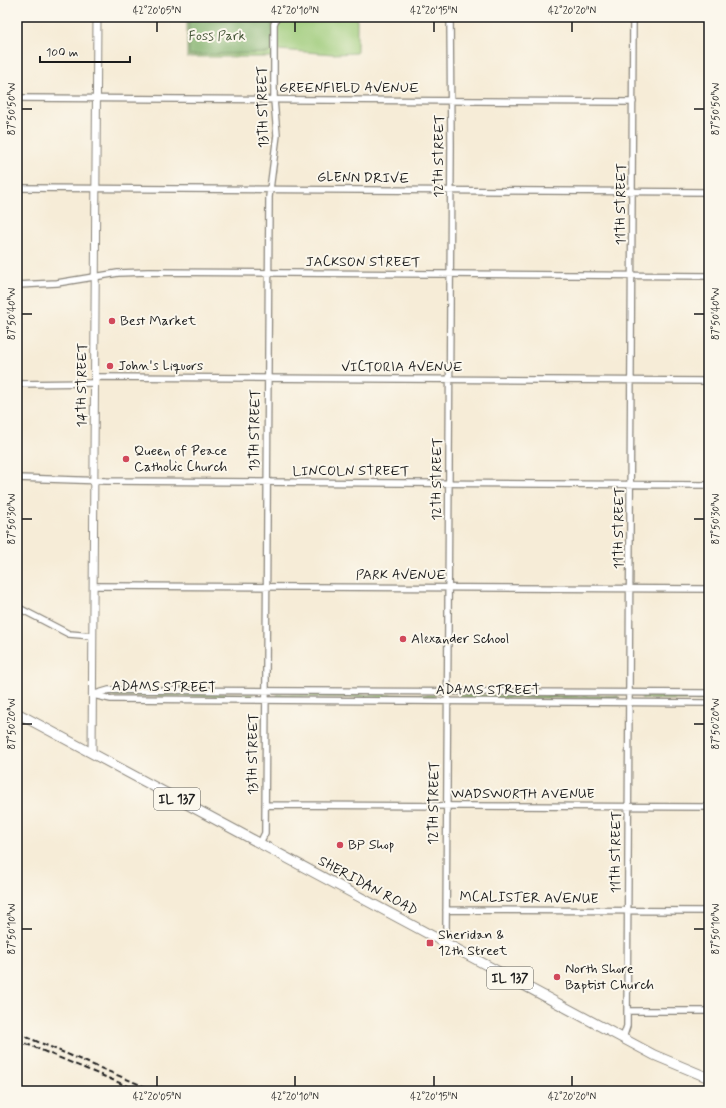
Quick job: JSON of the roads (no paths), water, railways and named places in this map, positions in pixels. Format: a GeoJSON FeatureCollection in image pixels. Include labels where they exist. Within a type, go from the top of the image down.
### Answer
{"type":"FeatureCollection","features":[{"type":"Feature","properties":{"kind":"highway","name":"SHERIDAN ROAD"},"geometry":{"type":"LineString","coordinates":[[17,713],[654,1055],[709,1078]]}},
{"type":"Feature","properties":{"kind":"street","name":"14TH STREET"},"geometry":{"type":"LineString","coordinates":[[92,753],[97,17]]}},
{"type":"Feature","properties":{"kind":"street","name":"13TH STREET"},"geometry":{"type":"LineString","coordinates":[[260,843],[265,832],[269,189],[276,150],[277,121],[274,100],[274,24],[277,17]]}},
{"type":"Feature","properties":{"kind":"street","name":"12TH STREET"},"geometry":{"type":"LineString","coordinates":[[443,942],[446,935],[451,191],[450,17]]}},
{"type":"Feature","properties":{"kind":"street","name":"11TH STREET"},"geometry":{"type":"LineString","coordinates":[[623,1038],[627,1026],[633,17]]}},
{"type":"Feature","properties":{"kind":"street","name":"GREENFIELD AVENUE"},"geometry":{"type":"LineString","coordinates":[[17,98],[633,102]]}},
{"type":"Feature","properties":{"kind":"street","name":"GLENN DRIVE"},"geometry":{"type":"LineString","coordinates":[[17,188],[709,192]]}},
{"type":"Feature","properties":{"kind":"street","name":"JACKSON STREET"},"geometry":{"type":"LineString","coordinates":[[17,285],[57,283],[123,273],[148,272],[709,276]]}},
{"type":"Feature","properties":{"kind":"street","name":"VICTORIA AVENUE"},"geometry":{"type":"LineString","coordinates":[[17,384],[95,380],[268,378],[709,381]]}},
{"type":"Feature","properties":{"kind":"street","name":"LINCOLN STREET"},"geometry":{"type":"LineString","coordinates":[[17,478],[94,481],[709,485]]}},
{"type":"Feature","properties":{"kind":"street","name":"PARK AVENUE"},"geometry":{"type":"LineString","coordinates":[[93,586],[709,589]]}},
{"type":"Feature","properties":{"kind":"street"},"geometry":{"type":"LineString","coordinates":[[17,607],[69,634],[93,636]]}},
{"type":"Feature","properties":{"kind":"street","name":"ADAMS STREET"},"geometry":{"type":"LineString","coordinates":[[92,695],[109,690],[709,693]]}},
{"type":"Feature","properties":{"kind":"street","name":"ADAMS STREET"},"geometry":{"type":"LineString","coordinates":[[92,695],[111,700],[265,699],[447,702],[709,703]]}},
{"type":"Feature","properties":{"kind":"street","name":"WADSWORTH AVENUE"},"geometry":{"type":"LineString","coordinates":[[265,805],[709,807]]}},
{"type":"Feature","properties":{"kind":"street","name":"MCALISTER AVENUE"},"geometry":{"type":"LineString","coordinates":[[446,910],[709,911]]}},
{"type":"Feature","properties":{"kind":"street"},"geometry":{"type":"LineString","coordinates":[[627,1011],[709,1011]]}},
{"type":"Feature","properties":{"kind":"railway"},"geometry":{"type":"LineString","coordinates":[[17,1033],[155,1091]]}},
{"type":"Feature","properties":{"kind":"railway"},"geometry":{"type":"LineString","coordinates":[[17,1040],[139,1091]]}},
{"type":"Feature","properties":{"kind":"place","name":"Best Market"},"geometry":{"type":"Point","coordinates":[112,321]}},
{"type":"Feature","properties":{"kind":"place","name":"John's Liquors"},"geometry":{"type":"Point","coordinates":[110,366]}},
{"type":"Feature","properties":{"kind":"place","name":"Queen of Peace Catholic Church"},"geometry":{"type":"Point","coordinates":[126,459]}},
{"type":"Feature","properties":{"kind":"place","name":"Alexander School"},"geometry":{"type":"Point","coordinates":[403,639]}},
{"type":"Feature","properties":{"kind":"place","name":"BP Shop"},"geometry":{"type":"Point","coordinates":[340,845]}},
{"type":"Feature","properties":{"kind":"place","name":"Sheridan & 12th Street"},"geometry":{"type":"Point","coordinates":[430,943]}},
{"type":"Feature","properties":{"kind":"place","name":"North Shore Baptist Church"},"geometry":{"type":"Point","coordinates":[557,977]}},
{"type":"Feature","properties":{"kind":"park label","name":"Foss Park"},"geometry":{"type":"Point","coordinates":[217,36]}}]}
